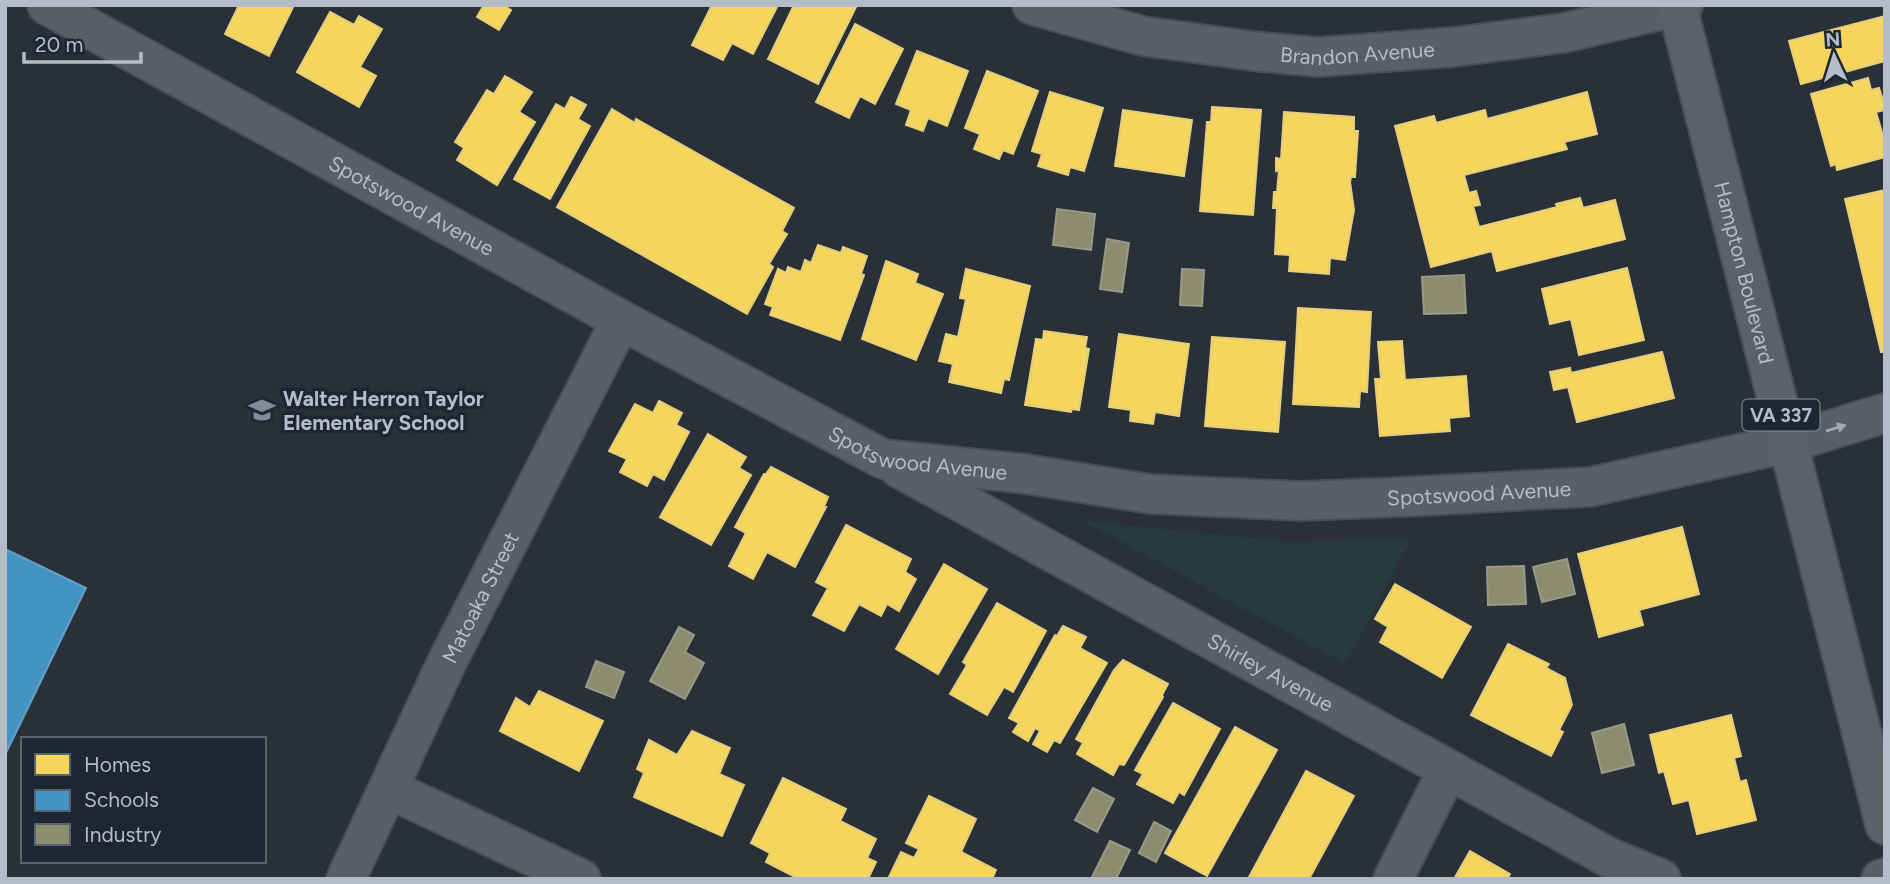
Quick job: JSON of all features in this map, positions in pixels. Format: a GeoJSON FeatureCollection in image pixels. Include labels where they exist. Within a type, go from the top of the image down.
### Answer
{"type":"FeatureCollection","features":[{"type":"Feature","properties":{"kind":"main road","name":"Hampton Boulevard"},"geometry":{"type":"LineString","coordinates":[[1680,6],[1885,825]]}},
{"type":"Feature","properties":{"kind":"street","name":"Spotswood Avenue"},"geometry":{"type":"LineString","coordinates":[[47,5],[621,320],[883,459],[1026,474],[1150,494],[1300,501],[1590,487],[1788,443],[1885,413]]}},
{"type":"Feature","properties":{"kind":"street","name":"Brandon Avenue"},"geometry":{"type":"LineString","coordinates":[[1032,5],[1143,36],[1318,57],[1454,47],[1563,33],[1680,6]]}},
{"type":"Feature","properties":{"kind":"street","name":"Matoaka Street"},"geometry":{"type":"LineString","coordinates":[[346,879],[447,662],[621,320]]}},
{"type":"Feature","properties":{"kind":"street","name":"Shirley Avenue"},"geometry":{"type":"LineString","coordinates":[[883,459],[1608,857],[1661,879]]}},
{"type":"Feature","properties":{"kind":"street"},"geometry":{"type":"LineString","coordinates":[[1393,879],[1448,770]]}},
{"type":"Feature","properties":{"kind":"street"},"geometry":{"type":"LineString","coordinates":[[389,789],[581,879]]}},
{"type":"Feature","properties":{"kind":"green space"},"geometry":{"type":"Polygon","coordinates":[[[1083,521],[1281,541],[1411,540],[1345,664],[1083,521]]]}},
{"type":"Feature","properties":{"kind":"building: Homes"},"geometry":{"type":"Polygon","coordinates":[[[239,5],[294,5],[269,56],[225,34],[239,5]]]}},
{"type":"Feature","properties":{"kind":"building: Homes"},"geometry":{"type":"Polygon","coordinates":[[[484,5],[503,5],[511,10],[499,30],[477,17],[484,5]]]}},
{"type":"Feature","properties":{"kind":"building: Homes"},"geometry":{"type":"Polygon","coordinates":[[[712,5],[778,5],[753,54],[732,43],[723,60],[692,45],[712,5]]]}},
{"type":"Feature","properties":{"kind":"building: Homes"},"geometry":{"type":"Polygon","coordinates":[[[794,5],[856,7],[818,84],[768,59],[794,5]]]}},
{"type":"Feature","properties":{"kind":"building: Homes"},"geometry":{"type":"Polygon","coordinates":[[[330,12],[354,25],[359,16],[382,29],[360,67],[376,76],[359,107],[297,72],[330,12]]]}},
{"type":"Feature","properties":{"kind":"building: Homes"},"geometry":{"type":"Polygon","coordinates":[[[1885,16],[1885,61],[1801,84],[1789,41],[1885,16]]]}},
{"type":"Feature","properties":{"kind":"building: Homes"},"geometry":{"type":"Polygon","coordinates":[[[855,24],[903,49],[875,104],[860,96],[849,118],[816,102],[855,24]]]}},
{"type":"Feature","properties":{"kind":"building: Homes"},"geometry":{"type":"Polygon","coordinates":[[[917,51],[968,71],[947,126],[928,118],[923,131],[906,125],[911,110],[896,104],[917,51]]]}},
{"type":"Feature","properties":{"kind":"building: Homes"},"geometry":{"type":"Polygon","coordinates":[[[987,71],[1038,91],[1013,154],[1003,150],[999,159],[974,149],[980,134],[965,128],[987,71]]]}},
{"type":"Feature","properties":{"kind":"building: Homes"},"geometry":{"type":"Polygon","coordinates":[[[505,76],[532,92],[519,112],[535,122],[497,185],[457,160],[464,148],[455,142],[487,90],[494,94],[505,76]]]}},
{"type":"Feature","properties":{"kind":"building: Homes"},"geometry":{"type":"Polygon","coordinates":[[[1868,78],[1871,90],[1879,88],[1885,107],[1885,110],[1876,112],[1885,143],[1885,157],[1837,170],[1836,164],[1831,166],[1811,94],[1868,78]]]}},
{"type":"Feature","properties":{"kind":"building: Homes"},"geometry":{"type":"Polygon","coordinates":[[[1050,92],[1103,108],[1084,171],[1070,167],[1068,175],[1038,166],[1042,154],[1032,151],[1050,92]]]}},
{"type":"Feature","properties":{"kind":"building: Homes"},"geometry":{"type":"Polygon","coordinates":[[[1587,92],[1597,134],[1564,142],[1567,149],[1464,175],[1469,193],[1476,191],[1480,205],[1473,206],[1479,227],[1557,207],[1556,204],[1580,198],[1583,208],[1615,200],[1625,239],[1497,271],[1492,251],[1431,267],[1395,126],[1434,116],[1436,123],[1485,110],[1487,119],[1587,92]]]}},
{"type":"Feature","properties":{"kind":"building: Homes"},"geometry":{"type":"Polygon","coordinates":[[[571,97],[586,105],[578,119],[590,126],[550,199],[514,179],[556,104],[565,109],[571,97]]]}},
{"type":"Feature","properties":{"kind":"building: Homes"},"geometry":{"type":"Polygon","coordinates":[[[1212,107],[1261,110],[1253,215],[1200,211],[1207,122],[1211,122],[1212,107]]]}},
{"type":"Feature","properties":{"kind":"building: Homes"},"geometry":{"type":"Polygon","coordinates":[[[612,109],[635,123],[636,119],[794,208],[782,231],[787,234],[769,264],[773,267],[747,314],[557,207],[612,109]]]}},
{"type":"Feature","properties":{"kind":"building: Homes"},"geometry":{"type":"Polygon","coordinates":[[[1123,110],[1192,120],[1184,176],[1115,166],[1123,110]]]}},
{"type":"Feature","properties":{"kind":"building: Homes"},"geometry":{"type":"Polygon","coordinates":[[[1284,112],[1354,117],[1354,131],[1358,131],[1355,177],[1351,177],[1350,182],[1354,210],[1345,260],[1330,258],[1329,274],[1289,271],[1290,255],[1275,254],[1277,208],[1273,208],[1279,170],[1276,171],[1276,158],[1281,159],[1284,112]]]}},
{"type":"Feature","properties":{"kind":"building: Homes"},"geometry":{"type":"Polygon","coordinates":[[[1885,190],[1885,352],[1881,352],[1845,199],[1885,190]]]}},
{"type":"Feature","properties":{"kind":"building: Homes"},"geometry":{"type":"Polygon","coordinates":[[[818,245],[841,253],[843,247],[867,256],[861,274],[864,275],[840,340],[770,315],[773,307],[765,304],[778,269],[786,273],[788,267],[801,272],[805,260],[811,263],[818,245]]]}},
{"type":"Feature","properties":{"kind":"building: Homes"},"geometry":{"type":"Polygon","coordinates":[[[886,261],[918,274],[915,283],[943,294],[916,360],[862,339],[886,261]]]}},
{"type":"Feature","properties":{"kind":"building: Homes"},"geometry":{"type":"Polygon","coordinates":[[[1627,268],[1644,340],[1579,355],[1571,319],[1550,324],[1542,289],[1627,268]]]}},
{"type":"Feature","properties":{"kind":"building: Homes"},"geometry":{"type":"Polygon","coordinates":[[[966,269],[1030,286],[1009,380],[1004,379],[1001,393],[949,382],[953,364],[939,361],[946,334],[958,337],[966,299],[960,298],[966,269]]]}},
{"type":"Feature","properties":{"kind":"building: Homes"},"geometry":{"type":"Polygon","coordinates":[[[1298,308],[1371,312],[1367,392],[1360,391],[1359,407],[1293,404],[1298,308]]]}},
{"type":"Feature","properties":{"kind":"building: Homes"},"geometry":{"type":"Polygon","coordinates":[[[1044,331],[1087,337],[1085,348],[1089,349],[1079,410],[1072,409],[1071,412],[1025,405],[1036,339],[1043,340],[1044,331]]]}},
{"type":"Feature","properties":{"kind":"building: Homes"},"geometry":{"type":"Polygon","coordinates":[[[1119,334],[1189,344],[1179,416],[1155,412],[1153,424],[1130,421],[1131,410],[1109,407],[1119,334]]]}},
{"type":"Feature","properties":{"kind":"building: Homes"},"geometry":{"type":"Polygon","coordinates":[[[1212,337],[1285,342],[1278,432],[1205,426],[1212,337]]]}},
{"type":"Feature","properties":{"kind":"building: Homes"},"geometry":{"type":"Polygon","coordinates":[[[1402,341],[1405,380],[1466,376],[1469,416],[1449,418],[1450,431],[1380,436],[1375,379],[1381,379],[1378,342],[1402,341]]]}},
{"type":"Feature","properties":{"kind":"building: Homes"},"geometry":{"type":"Polygon","coordinates":[[[1662,352],[1674,398],[1577,422],[1568,387],[1554,390],[1550,372],[1570,368],[1571,373],[1662,352]]]}},
{"type":"Feature","properties":{"kind":"building: Homes"},"geometry":{"type":"Polygon","coordinates":[[[659,401],[682,413],[676,425],[689,432],[664,480],[653,474],[647,486],[620,472],[627,459],[609,451],[635,404],[653,413],[659,401]]]}},
{"type":"Feature","properties":{"kind":"building: Homes"},"geometry":{"type":"Polygon","coordinates":[[[708,434],[746,457],[739,468],[751,475],[711,545],[660,517],[708,434]]]}},
{"type":"Feature","properties":{"kind":"building: Homes"},"geometry":{"type":"Polygon","coordinates":[[[771,467],[828,497],[826,507],[795,567],[767,552],[753,579],[729,566],[746,533],[735,527],[764,474],[771,467]]]}},
{"type":"Feature","properties":{"kind":"building: Homes"},"geometry":{"type":"Polygon","coordinates":[[[846,525],[911,559],[905,572],[916,579],[899,611],[887,604],[881,616],[859,604],[844,631],[813,615],[828,588],[816,582],[846,525]]]}},
{"type":"Feature","properties":{"kind":"building: Homes"},"geometry":{"type":"Polygon","coordinates":[[[1682,527],[1699,594],[1639,610],[1643,625],[1599,637],[1578,554],[1682,527]]]}},
{"type":"Feature","properties":{"kind":"building: Homes"},"geometry":{"type":"Polygon","coordinates":[[[944,564],[987,589],[938,674],[896,649],[944,564]]]}},
{"type":"Feature","properties":{"kind":"building: Homes"},"geometry":{"type":"Polygon","coordinates":[[[1395,584],[1471,627],[1442,678],[1380,642],[1388,627],[1375,619],[1395,584]]]}},
{"type":"Feature","properties":{"kind":"building: Homes"},"geometry":{"type":"Polygon","coordinates":[[[997,603],[1046,631],[1013,692],[1004,687],[987,715],[950,694],[967,665],[963,662],[997,603]]]}},
{"type":"Feature","properties":{"kind":"building: Homes"},"geometry":{"type":"Polygon","coordinates":[[[1063,626],[1086,637],[1080,648],[1107,663],[1060,743],[1054,740],[1047,752],[1033,744],[1040,731],[1035,728],[1028,741],[1013,732],[1019,723],[1009,718],[1055,635],[1057,636],[1063,626]]]}},
{"type":"Feature","properties":{"kind":"building: Homes"},"geometry":{"type":"Polygon","coordinates":[[[1508,644],[1549,664],[1546,668],[1565,678],[1572,705],[1559,730],[1563,732],[1551,756],[1471,715],[1508,644]]]}},
{"type":"Feature","properties":{"kind":"building: Homes"},"geometry":{"type":"Polygon","coordinates":[[[1123,660],[1168,684],[1124,765],[1119,764],[1113,775],[1077,754],[1083,743],[1076,739],[1114,670],[1123,660]]]}},
{"type":"Feature","properties":{"kind":"building: Homes"},"geometry":{"type":"Polygon","coordinates":[[[539,691],[603,721],[579,771],[500,731],[516,698],[530,707],[539,691]]]}},
{"type":"Feature","properties":{"kind":"building: Homes"},"geometry":{"type":"Polygon","coordinates":[[[1173,703],[1220,729],[1184,795],[1179,792],[1173,803],[1137,784],[1143,774],[1135,770],[1173,703]]]}},
{"type":"Feature","properties":{"kind":"building: Homes"},"geometry":{"type":"Polygon","coordinates":[[[1731,715],[1741,756],[1734,758],[1740,782],[1746,780],[1756,820],[1697,834],[1689,800],[1673,804],[1664,771],[1659,773],[1650,735],[1731,715]]]}},
{"type":"Feature","properties":{"kind":"building: Homes"},"geometry":{"type":"Polygon","coordinates":[[[1235,727],[1277,750],[1207,876],[1165,853],[1235,727]]]}},
{"type":"Feature","properties":{"kind":"building: Homes"},"geometry":{"type":"Polygon","coordinates":[[[692,731],[730,748],[719,774],[744,785],[722,836],[634,797],[644,773],[637,769],[649,740],[677,755],[692,731]]]}},
{"type":"Feature","properties":{"kind":"building: Homes"},"geometry":{"type":"Polygon","coordinates":[[[1306,771],[1354,796],[1309,879],[1248,879],[1306,771]]]}},
{"type":"Feature","properties":{"kind":"building: Homes"},"geometry":{"type":"Polygon","coordinates":[[[783,778],[846,809],[840,821],[876,839],[867,858],[876,862],[868,879],[799,879],[766,862],[770,853],[751,843],[783,778]]]}},
{"type":"Feature","properties":{"kind":"building: Homes"},"geometry":{"type":"Polygon","coordinates":[[[929,796],[976,819],[961,852],[996,870],[992,879],[888,879],[901,852],[914,858],[919,849],[906,843],[929,796]]]}},
{"type":"Feature","properties":{"kind":"building: Homes"},"geometry":{"type":"Polygon","coordinates":[[[1470,851],[1510,874],[1507,879],[1454,879],[1470,851]]]}},
{"type":"Feature","properties":{"kind":"building: Schools"},"geometry":{"type":"Polygon","coordinates":[[[5,549],[86,588],[5,755],[5,549]]]}},
{"type":"Feature","properties":{"kind":"building: Industry"},"geometry":{"type":"Polygon","coordinates":[[[1057,209],[1095,214],[1091,250],[1053,245],[1057,209]]]}},
{"type":"Feature","properties":{"kind":"building: Industry"},"geometry":{"type":"Polygon","coordinates":[[[1107,239],[1129,243],[1122,292],[1100,289],[1107,239]]]}},
{"type":"Feature","properties":{"kind":"building: Industry"},"geometry":{"type":"Polygon","coordinates":[[[1182,269],[1204,270],[1202,306],[1180,305],[1182,269]]]}},
{"type":"Feature","properties":{"kind":"building: Industry"},"geometry":{"type":"Polygon","coordinates":[[[1464,275],[1466,313],[1424,314],[1422,277],[1464,275]]]}},
{"type":"Feature","properties":{"kind":"building: Industry"},"geometry":{"type":"Polygon","coordinates":[[[1567,559],[1575,594],[1542,602],[1533,567],[1567,559]]]}},
{"type":"Feature","properties":{"kind":"building: Industry"},"geometry":{"type":"Polygon","coordinates":[[[1524,566],[1526,604],[1488,605],[1487,567],[1524,566]]]}},
{"type":"Feature","properties":{"kind":"building: Industry"},"geometry":{"type":"Polygon","coordinates":[[[679,627],[694,635],[685,652],[704,663],[685,699],[650,681],[679,627]]]}},
{"type":"Feature","properties":{"kind":"building: Industry"},"geometry":{"type":"Polygon","coordinates":[[[596,661],[624,672],[614,698],[586,687],[596,661]]]}},
{"type":"Feature","properties":{"kind":"building: Industry"},"geometry":{"type":"Polygon","coordinates":[[[1624,724],[1634,765],[1602,773],[1592,733],[1624,724]]]}},
{"type":"Feature","properties":{"kind":"building: Industry"},"geometry":{"type":"Polygon","coordinates":[[[1093,788],[1114,799],[1097,832],[1075,820],[1093,788]]]}},
{"type":"Feature","properties":{"kind":"building: Industry"},"geometry":{"type":"Polygon","coordinates":[[[1154,822],[1171,831],[1156,862],[1139,853],[1154,822]]]}},
{"type":"Feature","properties":{"kind":"building: Industry"},"geometry":{"type":"Polygon","coordinates":[[[1110,841],[1130,850],[1116,879],[1091,879],[1110,841]]]}},
{"type":"Feature","properties":{"kind":"place","name":"Walter Herron Taylor Elementary School"},"geometry":{"type":"Point","coordinates":[262,410]}}]}
